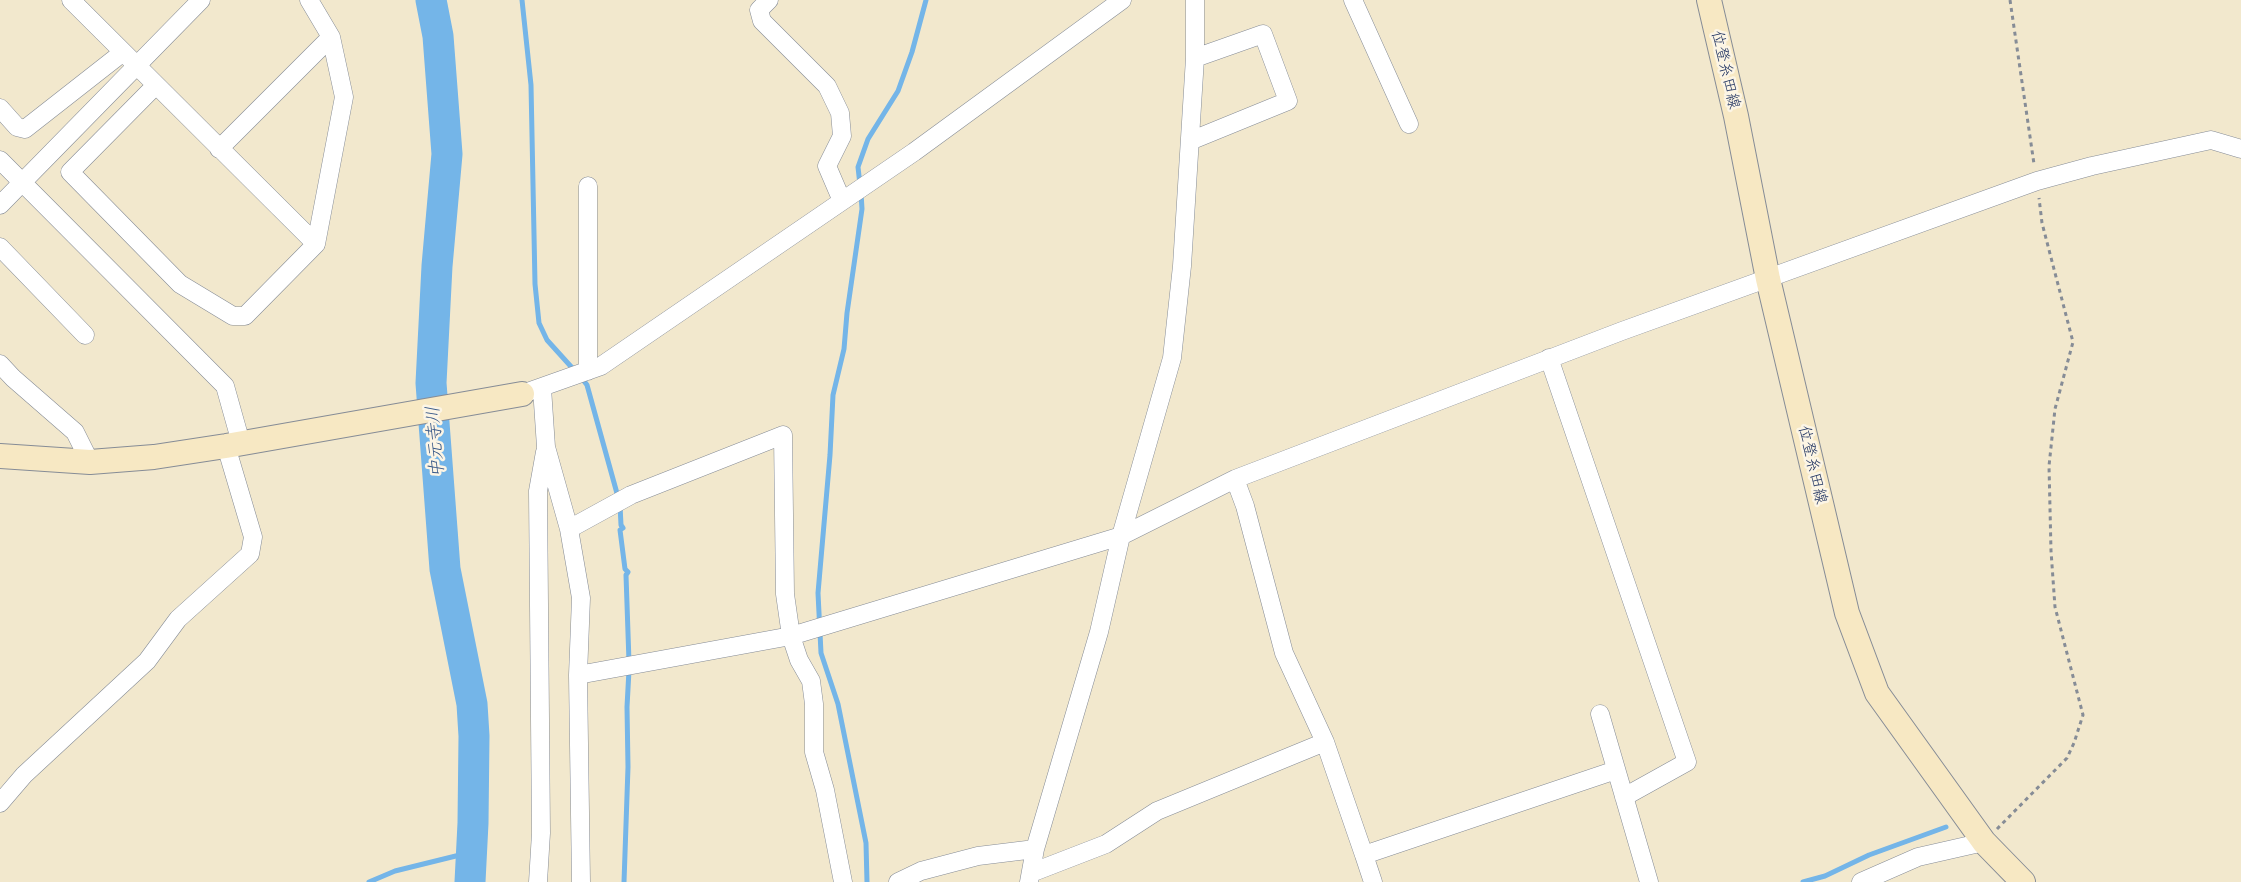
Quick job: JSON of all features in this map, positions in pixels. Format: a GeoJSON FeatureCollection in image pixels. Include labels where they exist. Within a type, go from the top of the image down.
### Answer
{"type":"FeatureCollection","features":[{"type":"Feature","properties":{"kind":"main road","name":"位登糸田線"},"geometry":{"type":"LineString","coordinates":[[1709,0],[1736,116],[1768,279],[1847,613],[1877,693],[1984,842],[2023,882]]}},
{"type":"Feature","properties":{"kind":"main road"},"geometry":{"type":"LineString","coordinates":[[0,456],[90,462],[154,456],[234,444],[532,391]]}},
{"type":"Feature","properties":{"kind":"street"},"geometry":{"type":"LineString","coordinates":[[0,205],[24,183],[202,0]]}},
{"type":"Feature","properties":{"kind":"street"},"geometry":{"type":"LineString","coordinates":[[155,86],[70,172],[180,284],[233,316],[245,316],[316,244],[344,97],[330,37],[309,0]]}},
{"type":"Feature","properties":{"kind":"street"},"geometry":{"type":"LineString","coordinates":[[769,0],[759,10],[762,21],[827,86],[840,113],[842,136],[827,166],[842,201]]}},
{"type":"Feature","properties":{"kind":"street"},"geometry":{"type":"LineString","coordinates":[[581,882],[578,675],[581,598],[569,529],[532,391],[601,366],[914,152],[1122,0]]}},
{"type":"Feature","properties":{"kind":"street"},"geometry":{"type":"LineString","coordinates":[[1030,878],[1034,849],[1099,632],[1121,536],[1172,358],[1182,266],[1195,58],[1196,0]]}},
{"type":"Feature","properties":{"kind":"street"},"geometry":{"type":"LineString","coordinates":[[1353,0],[1409,124]]}},
{"type":"Feature","properties":{"kind":"street"},"geometry":{"type":"LineString","coordinates":[[74,1],[137,68],[316,244]]}},
{"type":"Feature","properties":{"kind":"street"},"geometry":{"type":"LineString","coordinates":[[1190,141],[1288,101],[1263,34],[1195,58]]}},
{"type":"Feature","properties":{"kind":"street"},"geometry":{"type":"LineString","coordinates":[[219,149],[330,37]]}},
{"type":"Feature","properties":{"kind":"street"},"geometry":{"type":"LineString","coordinates":[[0,108],[17,127],[25,128],[122,52]]}},
{"type":"Feature","properties":{"kind":"street"},"geometry":{"type":"LineString","coordinates":[[578,675],[791,636],[1121,536],[1235,479],[1549,358],[2037,181],[2092,166],[2211,140],[2241,148]]}},
{"type":"Feature","properties":{"kind":"street"},"geometry":{"type":"LineString","coordinates":[[0,160],[225,386],[234,444],[253,537],[250,554],[178,619],[146,661],[24,775],[0,804]]}},
{"type":"Feature","properties":{"kind":"street"},"geometry":{"type":"LineString","coordinates":[[588,186],[588,370]]}},
{"type":"Feature","properties":{"kind":"street"},"geometry":{"type":"LineString","coordinates":[[0,247],[85,335]]}},
{"type":"Feature","properties":{"kind":"street"},"geometry":{"type":"LineString","coordinates":[[1549,358],[1687,762],[1624,797]]}},
{"type":"Feature","properties":{"kind":"street"},"geometry":{"type":"LineString","coordinates":[[0,364],[12,378],[76,432],[90,462]]}},
{"type":"Feature","properties":{"kind":"street"},"geometry":{"type":"LineString","coordinates":[[569,529],[631,495],[783,435],[785,594],[791,636],[799,660],[811,681],[814,704],[814,752],[825,790],[844,882]]}},
{"type":"Feature","properties":{"kind":"street"},"geometry":{"type":"LineString","coordinates":[[538,882],[541,833],[538,491],[546,447]]}},
{"type":"Feature","properties":{"kind":"street"},"geometry":{"type":"LineString","coordinates":[[1235,479],[1245,506],[1284,653],[1325,742],[1372,882]]}},
{"type":"Feature","properties":{"kind":"street"},"geometry":{"type":"LineString","coordinates":[[1600,714],[1649,882]]}},
{"type":"Feature","properties":{"kind":"street"},"geometry":{"type":"LineString","coordinates":[[1030,878],[1106,844],[1157,811],[1325,742]]}},
{"type":"Feature","properties":{"kind":"street"},"geometry":{"type":"LineString","coordinates":[[1364,856],[1616,770]]}},
{"type":"Feature","properties":{"kind":"street"},"geometry":{"type":"LineString","coordinates":[[1860,882],[1918,857],[1984,842]]}},
{"type":"Feature","properties":{"kind":"street"},"geometry":{"type":"LineString","coordinates":[[898,882],[920,871],[978,856],[1034,849]]}},
{"type":"Feature","properties":{"kind":"path"},"geometry":{"type":"LineString","coordinates":[[1984,842],[2066,758],[2074,743],[2083,715],[2055,607],[2051,551],[2049,466],[2054,408],[2073,342],[2042,223],[2010,0]]}},
{"type":"Feature","properties":{"kind":"waterway","name":"中元寺川"},"geometry":{"type":"LineString","coordinates":[[431,0],[438,36],[447,154],[437,266],[431,383],[445,569],[472,704],[474,736],[470,882]]}},
{"type":"Feature","properties":{"kind":"waterway"},"geometry":{"type":"LineString","coordinates":[[522,0],[531,85],[535,284],[539,323],[547,340],[575,371]]}},
{"type":"Feature","properties":{"kind":"waterway"},"geometry":{"type":"LineString","coordinates":[[860,185],[858,167],[868,139],[898,91],[912,52],[926,0]]}},
{"type":"Feature","properties":{"kind":"waterway"},"geometry":{"type":"LineString","coordinates":[[861,193],[862,209],[847,313],[844,349],[833,395],[830,455],[818,593],[821,653],[838,704],[866,843],[867,882]]}},
{"type":"Feature","properties":{"kind":"waterway"},"geometry":{"type":"LineString","coordinates":[[581,377],[587,385],[618,497]]}},
{"type":"Feature","properties":{"kind":"waterway"},"geometry":{"type":"LineString","coordinates":[[620,505],[621,525],[623,528],[620,530],[625,569],[628,572],[626,575],[629,662]]}},
{"type":"Feature","properties":{"kind":"waterway"},"geometry":{"type":"LineString","coordinates":[[624,882],[629,670]]}},
{"type":"Feature","properties":{"kind":"waterway"},"geometry":{"type":"LineString","coordinates":[[1803,882],[1825,876],[1869,855],[1946,827]]}},
{"type":"Feature","properties":{"kind":"waterway"},"geometry":{"type":"LineString","coordinates":[[369,882],[395,871],[472,852]]}}]}
